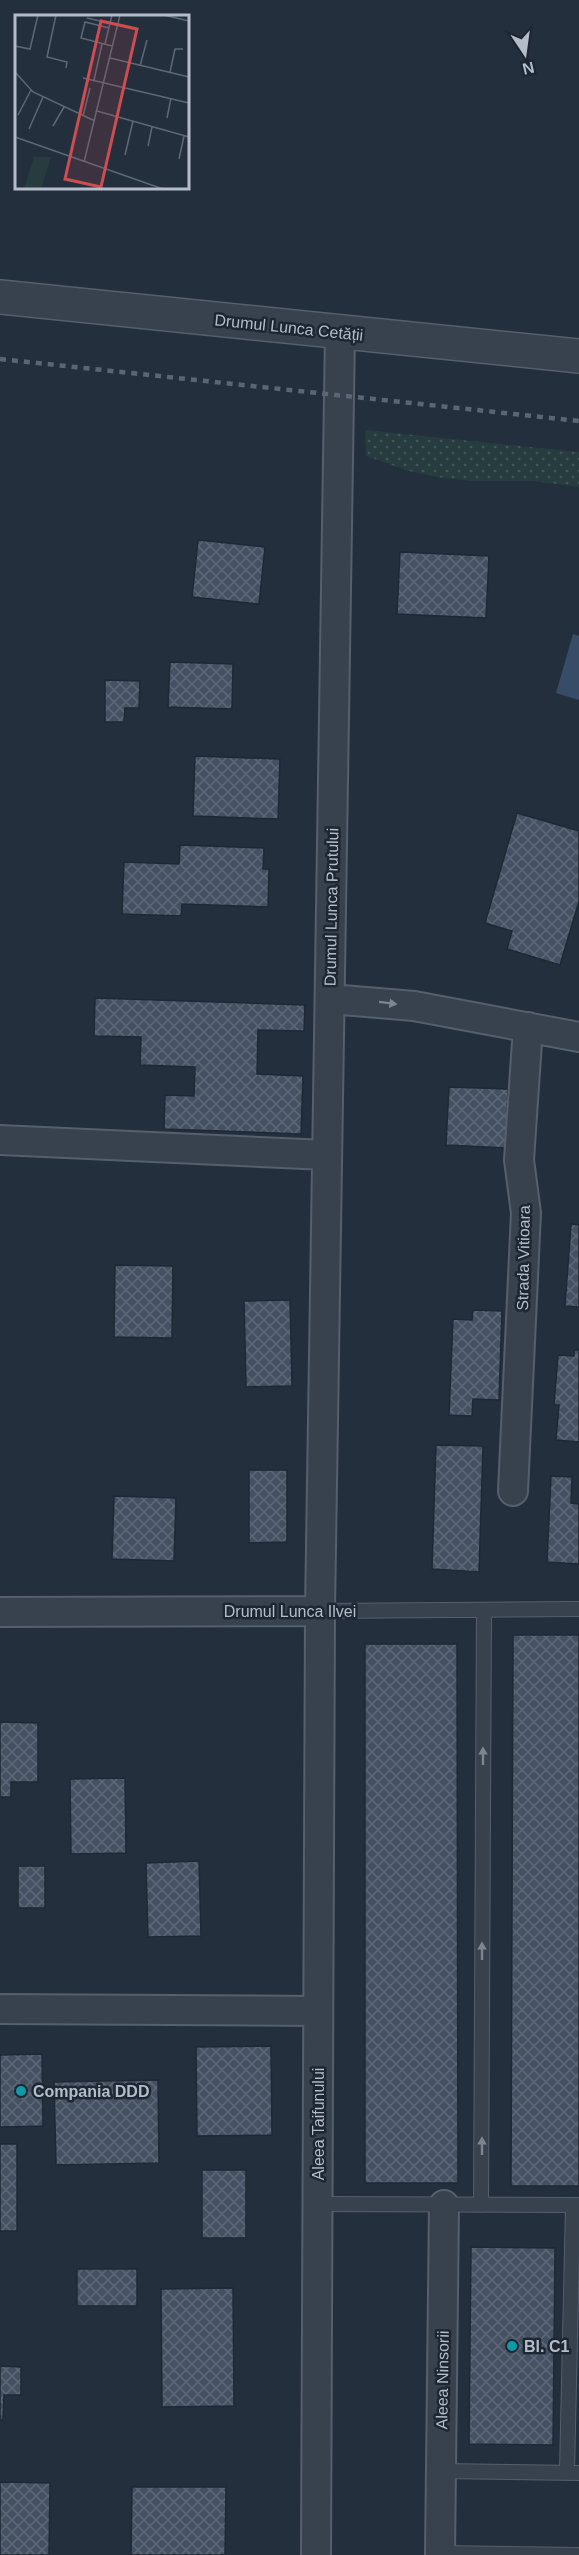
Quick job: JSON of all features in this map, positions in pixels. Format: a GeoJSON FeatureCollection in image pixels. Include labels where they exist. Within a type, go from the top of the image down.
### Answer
{"type":"FeatureCollection","features":[{"type":"Feature","properties":{"kind":"street","name":"Drumul Lunca Cetății"},"geometry":{"type":"LineString","coordinates":[[0,297],[579,356]]}},
{"type":"Feature","properties":{"kind":"street","name":"Drumul Lunca Prutului"},"geometry":{"type":"LineString","coordinates":[[320,1611],[340,333]]}},
{"type":"Feature","properties":{"kind":"street"},"geometry":{"type":"LineString","coordinates":[[330,999],[414,1006],[579,1037]]}},
{"type":"Feature","properties":{"kind":"street","name":"Strada Vitioara"},"geometry":{"type":"LineString","coordinates":[[513,1491],[526,1213],[519,1160],[528,1027]]}},
{"type":"Feature","properties":{"kind":"street"},"geometry":{"type":"LineString","coordinates":[[0,1140],[326,1155]]}},
{"type":"Feature","properties":{"kind":"street","name":"Drumul Lunca Ilvei"},"geometry":{"type":"LineString","coordinates":[[0,1612],[320,1611]]}},
{"type":"Feature","properties":{"kind":"street","name":"Aleea Taifunului"},"geometry":{"type":"LineString","coordinates":[[316,2555],[320,1611]]}},
{"type":"Feature","properties":{"kind":"street"},"geometry":{"type":"LineString","coordinates":[[0,2009],[318,2011]]}},
{"type":"Feature","properties":{"kind":"street","name":"Aleea Ninsorii"},"geometry":{"type":"LineString","coordinates":[[440,2554],[444,2205]]}},
{"type":"Feature","properties":{"kind":"lane","name":"Drumul Lunca Ilvei"},"geometry":{"type":"LineString","coordinates":[[320,1611],[579,1609]]}},
{"type":"Feature","properties":{"kind":"lane"},"geometry":{"type":"LineString","coordinates":[[481,2205],[484,1610]]}},
{"type":"Feature","properties":{"kind":"lane"},"geometry":{"type":"LineString","coordinates":[[318,2204],[576,2205],[573,2473],[441,2471]]}},
{"type":"Feature","properties":{"kind":"lane"},"geometry":{"type":"LineString","coordinates":[[440,2554],[579,2555]]}},
{"type":"Feature","properties":{"kind":"green space"},"geometry":{"type":"Polygon","coordinates":[[[365,430],[579,452],[579,487],[534,481],[471,481],[409,471],[366,456],[365,430]]]}},
{"type":"Feature","properties":{"kind":"water"},"geometry":{"type":"Polygon","coordinates":[[[573,634],[579,636],[579,700],[556,693],[573,634]]]}},
{"type":"Feature","properties":{"kind":"building"},"geometry":{"type":"Polygon","coordinates":[[[198,540],[265,547],[259,604],[192,597],[198,540]]]}},
{"type":"Feature","properties":{"kind":"building"},"geometry":{"type":"Polygon","coordinates":[[[400,552],[489,556],[486,618],[397,614],[400,552]]]}},
{"type":"Feature","properties":{"kind":"building"},"geometry":{"type":"Polygon","coordinates":[[[170,662],[233,664],[232,709],[168,707],[170,662]]]}},
{"type":"Feature","properties":{"kind":"building"},"geometry":{"type":"Polygon","coordinates":[[[105,680],[140,681],[139,708],[125,708],[124,722],[105,722],[105,680]]]}},
{"type":"Feature","properties":{"kind":"building"},"geometry":{"type":"Polygon","coordinates":[[[195,756],[280,759],[278,819],[193,816],[195,756]]]}},
{"type":"Feature","properties":{"kind":"building"},"geometry":{"type":"Polygon","coordinates":[[[517,813],[579,831],[579,901],[560,965],[507,949],[512,931],[485,923],[517,813]]]}},
{"type":"Feature","properties":{"kind":"building"},"geometry":{"type":"Polygon","coordinates":[[[180,845],[264,848],[263,869],[269,869],[268,907],[182,904],[181,916],[122,914],[124,862],[179,864],[180,845]]]}},
{"type":"Feature","properties":{"kind":"building"},"geometry":{"type":"Polygon","coordinates":[[[95,998],[305,1005],[304,1031],[258,1030],[257,1074],[303,1076],[301,1134],[164,1129],[165,1095],[194,1096],[195,1067],[140,1065],[141,1037],[94,1036],[95,998]]]}},
{"type":"Feature","properties":{"kind":"building"},"geometry":{"type":"Polygon","coordinates":[[[449,1087],[508,1089],[506,1148],[446,1145],[449,1087]]]}},
{"type":"Feature","properties":{"kind":"building"},"geometry":{"type":"Polygon","coordinates":[[[571,1224],[579,1225],[579,1307],[565,1306],[571,1224]]]}},
{"type":"Feature","properties":{"kind":"building"},"geometry":{"type":"Polygon","coordinates":[[[115,1265],[173,1266],[172,1338],[114,1337],[115,1265]]]}},
{"type":"Feature","properties":{"kind":"building"},"geometry":{"type":"Polygon","coordinates":[[[290,1300],[292,1386],[246,1387],[244,1301],[290,1300]]]}},
{"type":"Feature","properties":{"kind":"building"},"geometry":{"type":"Polygon","coordinates":[[[473,1310],[502,1311],[499,1400],[473,1399],[472,1416],[449,1415],[453,1319],[472,1320],[473,1310]]]}},
{"type":"Feature","properties":{"kind":"building"},"geometry":{"type":"Polygon","coordinates":[[[574,1350],[579,1350],[579,1442],[556,1440],[559,1405],[554,1405],[558,1355],[574,1356],[574,1350]]]}},
{"type":"Feature","properties":{"kind":"building"},"geometry":{"type":"Polygon","coordinates":[[[436,1445],[483,1446],[479,1572],[432,1569],[436,1445]]]}},
{"type":"Feature","properties":{"kind":"building"},"geometry":{"type":"Polygon","coordinates":[[[249,1470],[287,1470],[287,1542],[249,1543],[249,1470]]]}},
{"type":"Feature","properties":{"kind":"building"},"geometry":{"type":"Polygon","coordinates":[[[551,1476],[572,1477],[571,1503],[579,1504],[579,1564],[547,1562],[551,1476]]]}},
{"type":"Feature","properties":{"kind":"building"},"geometry":{"type":"Polygon","coordinates":[[[114,1496],[176,1498],[174,1561],[112,1559],[114,1496]]]}},
{"type":"Feature","properties":{"kind":"building"},"geometry":{"type":"Polygon","coordinates":[[[513,1635],[579,1635],[579,2186],[511,2186],[513,1635]]]}},
{"type":"Feature","properties":{"kind":"building"},"geometry":{"type":"Polygon","coordinates":[[[365,1644],[457,1644],[458,2183],[365,2183],[365,1644]]]}},
{"type":"Feature","properties":{"kind":"building"},"geometry":{"type":"Polygon","coordinates":[[[0,1722],[38,1723],[38,1782],[11,1782],[11,1797],[0,1797],[0,1722]]]}},
{"type":"Feature","properties":{"kind":"building"},"geometry":{"type":"Polygon","coordinates":[[[125,1778],[126,1853],[71,1854],[70,1779],[125,1778]]]}},
{"type":"Feature","properties":{"kind":"building"},"geometry":{"type":"Polygon","coordinates":[[[199,1861],[201,1936],[148,1937],[146,1863],[199,1861]]]}},
{"type":"Feature","properties":{"kind":"building"},"geometry":{"type":"Polygon","coordinates":[[[18,1866],[45,1866],[45,1908],[18,1908],[18,1866]]]}},
{"type":"Feature","properties":{"kind":"building"},"geometry":{"type":"Polygon","coordinates":[[[271,2046],[272,2135],[197,2136],[196,2047],[271,2046]]]}},
{"type":"Feature","properties":{"kind":"building","name":"Compania DDD"},"geometry":{"type":"Polygon","coordinates":[[[42,2054],[43,2126],[0,2127],[0,2055],[42,2054]]]}},
{"type":"Feature","properties":{"kind":"building"},"geometry":{"type":"Polygon","coordinates":[[[158,2080],[159,2163],[56,2165],[54,2082],[158,2080]]]}},
{"type":"Feature","properties":{"kind":"building"},"geometry":{"type":"Polygon","coordinates":[[[0,2144],[17,2144],[17,2231],[0,2231],[0,2144]]]}},
{"type":"Feature","properties":{"kind":"building"},"geometry":{"type":"Polygon","coordinates":[[[202,2170],[246,2170],[246,2238],[202,2238],[202,2170]]]}},
{"type":"Feature","properties":{"kind":"building","name":"Bl. C1"},"geometry":{"type":"Polygon","coordinates":[[[471,2247],[555,2248],[553,2445],[469,2444],[471,2247]]]}},
{"type":"Feature","properties":{"kind":"building"},"geometry":{"type":"Polygon","coordinates":[[[77,2269],[137,2269],[137,2306],[77,2306],[77,2269]]]}},
{"type":"Feature","properties":{"kind":"building"},"geometry":{"type":"Polygon","coordinates":[[[233,2288],[234,2406],[162,2407],[161,2289],[233,2288]]]}},
{"type":"Feature","properties":{"kind":"building"},"geometry":{"type":"Polygon","coordinates":[[[0,2366],[21,2367],[21,2395],[4,2395],[3,2420],[0,2420],[0,2366]]]}},
{"type":"Feature","properties":{"kind":"building"},"geometry":{"type":"Polygon","coordinates":[[[0,2482],[50,2483],[49,2555],[0,2555],[0,2482]]]}},
{"type":"Feature","properties":{"kind":"building"},"geometry":{"type":"Polygon","coordinates":[[[132,2487],[226,2487],[225,2555],[131,2555],[132,2487]]]}},
{"type":"Feature","properties":{"kind":"railway"},"geometry":{"type":"LineString","coordinates":[[0,359],[579,421]]}},
{"type":"Feature","properties":{"kind":"place","name":"Compania DDD"},"geometry":{"type":"Point","coordinates":[21,2091]}},
{"type":"Feature","properties":{"kind":"place","name":"Bl. C1"},"geometry":{"type":"Point","coordinates":[512,2346]}}]}
